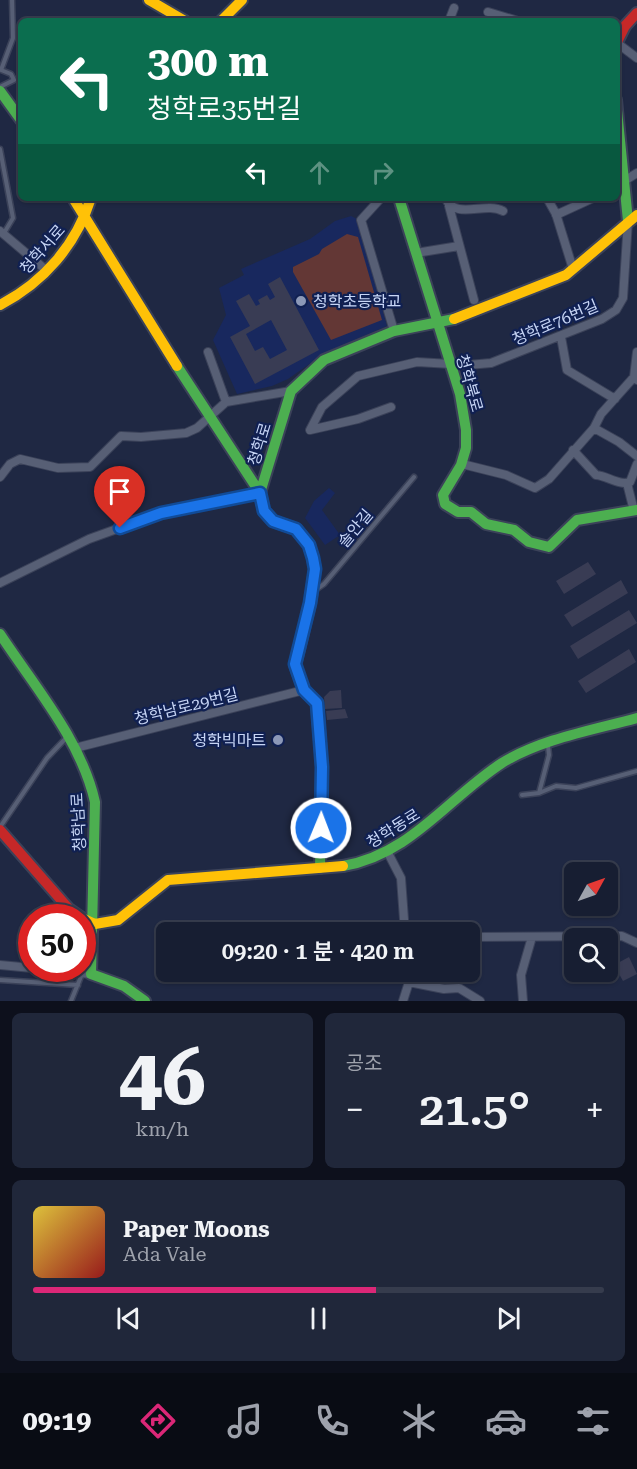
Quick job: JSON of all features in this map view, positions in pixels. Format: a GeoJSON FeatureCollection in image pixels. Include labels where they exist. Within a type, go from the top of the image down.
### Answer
{"type":"FeatureCollection","features":[{"type":"Feature","properties":{"kind":"street"},"geometry":{"type":"LineString","coordinates":[[149,0],[180,18]]}},
{"type":"Feature","properties":{"kind":"street"},"geometry":{"type":"LineString","coordinates":[[224,18],[241,0]]}},
{"type":"Feature","properties":{"kind":"street"},"geometry":{"type":"LineString","coordinates":[[450,18],[454,8]]}},
{"type":"Feature","properties":{"kind":"street"},"geometry":{"type":"LineString","coordinates":[[488,12],[508,18]]}},
{"type":"Feature","properties":{"kind":"street"},"geometry":{"type":"LineString","coordinates":[[620,37],[637,13]]}},
{"type":"Feature","properties":{"kind":"street"},"geometry":{"type":"LineString","coordinates":[[620,44],[637,58]]}},
{"type":"Feature","properties":{"kind":"street"},"geometry":{"type":"LineString","coordinates":[[0,89],[18,116]]}},
{"type":"Feature","properties":{"kind":"street"},"geometry":{"type":"LineString","coordinates":[[620,161],[621,176],[633,218]]}},
{"type":"Feature","properties":{"kind":"street"},"geometry":{"type":"LineString","coordinates":[[621,176],[637,173]]}},
{"type":"Feature","properties":{"kind":"street"},"geometry":{"type":"LineString","coordinates":[[0,583],[100,535],[161,513],[260,493],[146,318],[75,201]]}},
{"type":"Feature","properties":{"kind":"street","name":"청학서로"},"geometry":{"type":"LineString","coordinates":[[0,305],[16,297],[46,270],[77,233],[90,201]]}},
{"type":"Feature","properties":{"kind":"street"},"geometry":{"type":"LineString","coordinates":[[378,201],[361,220],[394,331]]}},
{"type":"Feature","properties":{"kind":"street","name":"청학북로"},"geometry":{"type":"LineString","coordinates":[[400,201],[466,422],[466,449],[462,464],[444,495],[446,504],[458,512],[471,513],[486,524],[514,530],[529,542],[549,547],[573,521],[587,516],[608,516],[635,511]]}},
{"type":"Feature","properties":{"kind":"street"},"geometry":{"type":"LineString","coordinates":[[446,201],[474,300]]}},
{"type":"Feature","properties":{"kind":"street"},"geometry":{"type":"LineString","coordinates":[[549,201],[556,215],[573,269]]}},
{"type":"Feature","properties":{"kind":"street"},"geometry":{"type":"LineString","coordinates":[[556,215],[586,201]]}},
{"type":"Feature","properties":{"kind":"street"},"geometry":{"type":"LineString","coordinates":[[449,206],[457,210],[494,206],[503,211]]}},
{"type":"Feature","properties":{"kind":"street","name":"청학로"},"geometry":{"type":"LineString","coordinates":[[320,868],[322,767],[317,703],[304,690],[295,664],[315,569],[309,545],[296,529],[273,521],[264,511],[260,493],[291,391],[324,360],[394,331],[436,324],[542,286],[573,269],[633,218]]}},
{"type":"Feature","properties":{"kind":"street","name":"청학로76번길"},"geometry":{"type":"LineString","coordinates":[[391,406],[333,426],[310,430],[322,406],[358,376],[417,362],[491,363],[602,320],[616,310],[623,298],[633,218]]}},
{"type":"Feature","properties":{"kind":"street"},"geometry":{"type":"LineString","coordinates":[[2,232],[46,270]]}},
{"type":"Feature","properties":{"kind":"street"},"geometry":{"type":"LineString","coordinates":[[416,253],[459,246]]}},
{"type":"Feature","properties":{"kind":"street"},"geometry":{"type":"LineString","coordinates":[[561,337],[567,370],[615,399]]}},
{"type":"Feature","properties":{"kind":"street"},"geometry":{"type":"LineString","coordinates":[[208,352],[226,402]]}},
{"type":"Feature","properties":{"kind":"street"},"geometry":{"type":"LineString","coordinates":[[462,464],[506,475],[535,488],[549,479],[594,428],[601,414],[635,378],[637,352]]}},
{"type":"Feature","properties":{"kind":"street"},"geometry":{"type":"LineString","coordinates":[[0,477],[10,464],[20,459],[58,468],[90,467],[121,436],[141,437],[186,433],[226,402],[291,391]]}},
{"type":"Feature","properties":{"kind":"street"},"geometry":{"type":"LineString","coordinates":[[594,428],[619,442],[637,456]]}},
{"type":"Feature","properties":{"kind":"street"},"geometry":{"type":"LineString","coordinates":[[573,450],[596,475],[627,483]]}},
{"type":"Feature","properties":{"kind":"street"},"geometry":{"type":"LineString","coordinates":[[627,483],[630,482],[637,464]]}},
{"type":"Feature","properties":{"kind":"street"},"geometry":{"type":"LineString","coordinates":[[627,483],[635,511]]}},
{"type":"Feature","properties":{"kind":"street","name":"청학남로"},"geometry":{"type":"LineString","coordinates":[[0,634],[75,748],[89,776],[95,802],[95,904]]}},
{"type":"Feature","properties":{"kind":"street","name":"청학남로29번길"},"geometry":{"type":"LineString","coordinates":[[75,748],[304,690]]}},
{"type":"Feature","properties":{"kind":"street","name":"청학동로"},"geometry":{"type":"LineString","coordinates":[[96,923],[110,925],[127,915],[152,890],[168,880],[368,862],[448,810],[503,763],[548,742],[637,718]]}},
{"type":"Feature","properties":{"kind":"street"},"geometry":{"type":"LineString","coordinates":[[0,828],[65,904]]}},
{"type":"Feature","properties":{"kind":"street"},"geometry":{"type":"LineString","coordinates":[[387,850],[401,878],[404,922]]}},
{"type":"Feature","properties":{"kind":"street"},"geometry":{"type":"LineString","coordinates":[[480,937],[622,936],[637,943]]}},
{"type":"Feature","properties":{"kind":"street"},"geometry":{"type":"LineString","coordinates":[[523,1001],[521,975],[532,937]]}},
{"type":"Feature","properties":{"kind":"street"},"geometry":{"type":"LineString","coordinates":[[0,966],[18,967]]}},
{"type":"Feature","properties":{"kind":"street"},"geometry":{"type":"LineString","coordinates":[[96,977],[124,986],[145,1001]]}},
{"type":"Feature","properties":{"kind":"street"},"geometry":{"type":"LineString","coordinates":[[403,1001],[409,982],[444,989],[459,988],[480,1001]]}},
{"type":"Feature","properties":{"kind":"lane"},"geometry":{"type":"LineString","coordinates":[[0,89],[14,80],[11,74],[1,70],[13,38],[12,0]]}},
{"type":"Feature","properties":{"kind":"lane"},"geometry":{"type":"LineString","coordinates":[[0,149],[13,218],[2,232]]}},
{"type":"Feature","properties":{"kind":"lane","name":"솔안길"},"geometry":{"type":"LineString","coordinates":[[311,593],[324,584],[414,477]]}},
{"type":"Feature","properties":{"kind":"lane"},"geometry":{"type":"LineString","coordinates":[[0,828],[46,758],[67,736]]}},
{"type":"Feature","properties":{"kind":"lane"},"geometry":{"type":"LineString","coordinates":[[539,793],[549,755],[548,742]]}},
{"type":"Feature","properties":{"kind":"lane"},"geometry":{"type":"LineString","coordinates":[[522,795],[539,793],[556,786],[576,788],[637,771]]}},
{"type":"Feature","properties":{"kind":"lane"},"geometry":{"type":"LineString","coordinates":[[0,980],[78,985]]}},
{"type":"Feature","properties":{"kind":"lane"},"geometry":{"type":"LineString","coordinates":[[71,1001],[80,982]]}},
{"type":"Feature","properties":{"kind":"shaded area","name":"청학초등학교"},"geometry":{"type":"Polygon","coordinates":[[[351,216],[359,220],[387,326],[325,353],[288,379],[272,386],[237,394],[213,340],[226,315],[219,288],[244,275],[241,269],[310,239],[335,221],[351,216]]]}},
{"type":"Feature","properties":{"kind":"shaded area"},"geometry":{"type":"Polygon","coordinates":[[[347,234],[358,237],[382,320],[331,340],[293,272],[293,267],[319,254],[322,249],[347,234]]]}},
{"type":"Feature","properties":{"kind":"shaded area"},"geometry":{"type":"Polygon","coordinates":[[[329,488],[335,493],[322,510],[340,535],[325,545],[305,518],[314,501],[329,488]]]}},
{"type":"Feature","properties":{"kind":"building"},"geometry":{"type":"Polygon","coordinates":[[[280,277],[319,350],[255,384],[230,337],[250,326],[236,301],[249,294],[256,306],[260,304],[258,300],[267,295],[270,300],[275,297],[268,284],[280,277]],[[271,320],[246,334],[255,351],[263,347],[270,359],[287,350],[271,320]]]}},
{"type":"Feature","properties":{"kind":"building"},"geometry":{"type":"Polygon","coordinates":[[[588,562],[596,574],[564,594],[556,581],[588,562]]]}},
{"type":"Feature","properties":{"kind":"building"},"geometry":{"type":"Polygon","coordinates":[[[621,580],[628,593],[572,627],[564,615],[621,580]]]}},
{"type":"Feature","properties":{"kind":"building"},"geometry":{"type":"Polygon","coordinates":[[[629,610],[637,623],[578,659],[570,646],[629,610]]]}},
{"type":"Feature","properties":{"kind":"building"},"geometry":{"type":"Polygon","coordinates":[[[629,649],[636,662],[586,693],[578,681],[629,649]]]}},
{"type":"Feature","properties":{"kind":"building"},"geometry":{"type":"Polygon","coordinates":[[[341,690],[342,708],[325,709],[324,697],[330,691],[341,690]]]}},
{"type":"Feature","properties":{"kind":"building"},"geometry":{"type":"Polygon","coordinates":[[[345,709],[348,718],[327,720],[326,711],[345,709]]]}},
{"type":"Feature","properties":{"kind":"building"},"geometry":{"type":"Polygon","coordinates":[[[629,957],[637,974],[623,981],[618,972],[618,963],[629,957]]]}},
{"type":"Feature","properties":{"kind":"traffic: fast"},"geometry":{"type":"LineString","coordinates":[[0,91],[18,116]]}},
{"type":"Feature","properties":{"kind":"traffic: fast"},"geometry":{"type":"LineString","coordinates":[[620,140],[628,221]]}},
{"type":"Feature","properties":{"kind":"traffic: fast"},"geometry":{"type":"LineString","coordinates":[[400,201],[460,394],[466,430],[466,448],[461,465],[443,495],[445,504],[458,512],[471,512],[486,524],[514,530],[529,542],[549,547],[577,520],[637,510]]}},
{"type":"Feature","properties":{"kind":"traffic: fast"},"geometry":{"type":"LineString","coordinates":[[320,868],[322,767],[317,703],[304,690],[295,665],[310,604],[315,569],[309,545],[296,529],[273,521],[264,511],[260,493],[291,391],[324,360],[394,331],[454,319]]}},
{"type":"Feature","properties":{"kind":"traffic: fast"},"geometry":{"type":"LineString","coordinates":[[177,366],[260,493]]}},
{"type":"Feature","properties":{"kind":"traffic: fast"},"geometry":{"type":"LineString","coordinates":[[0,634],[68,736],[79,757],[95,802],[91,974],[124,986],[145,1001]]}},
{"type":"Feature","properties":{"kind":"traffic: fast"},"geometry":{"type":"LineString","coordinates":[[343,866],[367,860],[409,838],[482,777],[517,755],[568,736],[637,718]]}},
{"type":"Feature","properties":{"kind":"traffic: slow"},"geometry":{"type":"LineString","coordinates":[[149,0],[180,18]]}},
{"type":"Feature","properties":{"kind":"traffic: slow"},"geometry":{"type":"LineString","coordinates":[[224,18],[242,0]]}},
{"type":"Feature","properties":{"kind":"traffic: slow"},"geometry":{"type":"LineString","coordinates":[[75,201],[177,366]]}},
{"type":"Feature","properties":{"kind":"traffic: slow"},"geometry":{"type":"LineString","coordinates":[[0,305],[31,285],[56,260],[77,231],[90,201]]}},
{"type":"Feature","properties":{"kind":"traffic: slow"},"geometry":{"type":"LineString","coordinates":[[454,319],[566,275],[637,215]]}},
{"type":"Feature","properties":{"kind":"traffic: slow"},"geometry":{"type":"LineString","coordinates":[[96,924],[118,920],[168,880],[343,866]]}},
{"type":"Feature","properties":{"kind":"traffic: jam"},"geometry":{"type":"LineString","coordinates":[[620,36],[625,26],[637,13]]}},
{"type":"Feature","properties":{"kind":"traffic: jam"},"geometry":{"type":"LineString","coordinates":[[0,830],[65,904]]}},
{"type":"Feature","properties":{"kind":"place","name":"청학초등학교"},"geometry":{"type":"Point","coordinates":[301,301]}},
{"type":"Feature","properties":{"kind":"place","name":"청학빅마트"},"geometry":{"type":"Point","coordinates":[278,740]}},
{"type":"Feature","properties":{"kind":"route"},"geometry":{"type":"LineString","coordinates":[[120,528],[161,513],[260,493],[264,511],[273,521],[296,529],[304,537],[309,545],[315,569],[310,603],[295,664],[304,690],[317,703],[322,767],[321,828]]}}]}
